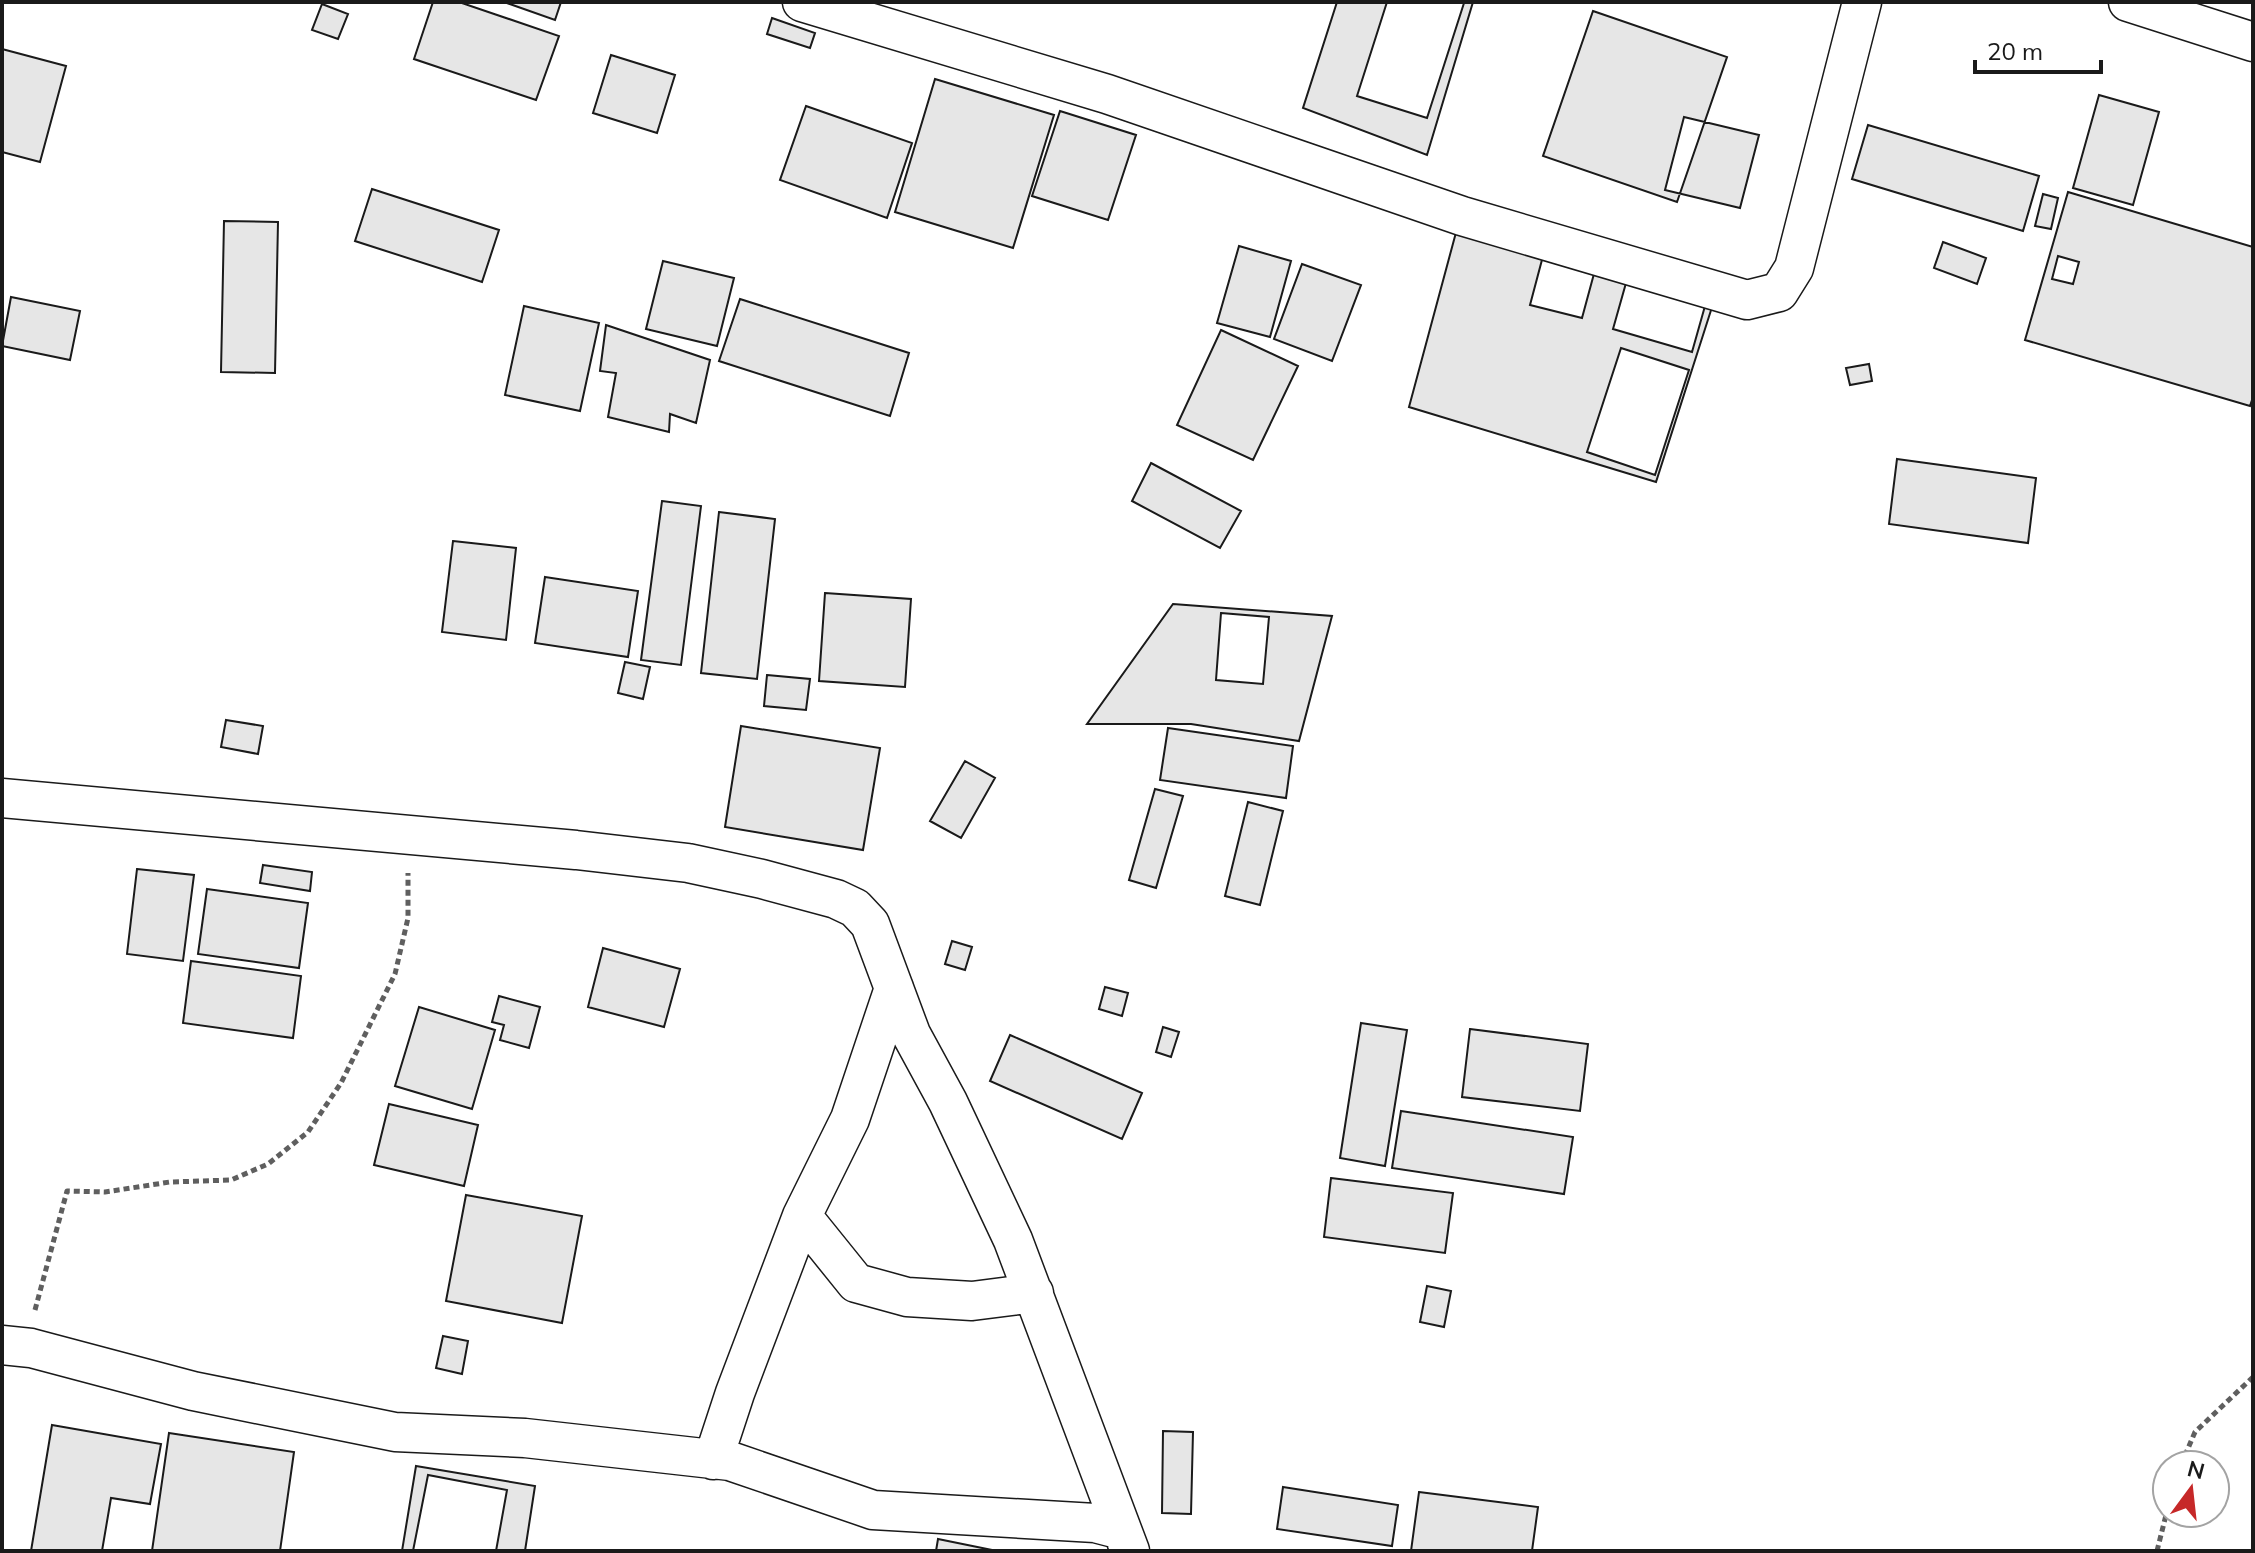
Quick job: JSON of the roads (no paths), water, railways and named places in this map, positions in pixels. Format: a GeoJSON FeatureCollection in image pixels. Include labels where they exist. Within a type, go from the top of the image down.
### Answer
{"type":"FeatureCollection","features":[{"type":"Feature","properties":{"kind":"street"},"geometry":{"type":"LineString","coordinates":[[802,2],[1107,94],[1462,216],[1747,300],[1779,292],[1794,268],[1862,2]]}},
{"type":"Feature","properties":{"kind":"street"},"geometry":{"type":"LineString","coordinates":[[2128,2],[2253,42]]}},
{"type":"Feature","properties":{"kind":"street"},"geometry":{"type":"LineString","coordinates":[[2,798],[688,863],[762,879],[836,899],[855,908],[870,924],[911,1034],[948,1102],[1013,1240],[1126,1541]]}},
{"type":"Feature","properties":{"kind":"street"},"geometry":{"type":"LineString","coordinates":[[713,1460],[802,1216],[850,1119],[894,988]]}},
{"type":"Feature","properties":{"kind":"street"},"geometry":{"type":"LineString","coordinates":[[802,1216],[856,1283],[907,1297],[959,1300],[1034,1293]]}},
{"type":"Feature","properties":{"kind":"street"},"geometry":{"type":"LineString","coordinates":[[16,1346],[193,1391],[395,1432],[525,1438],[730,1461],[873,1510],[1095,1523],[1126,1541]]}}]}
